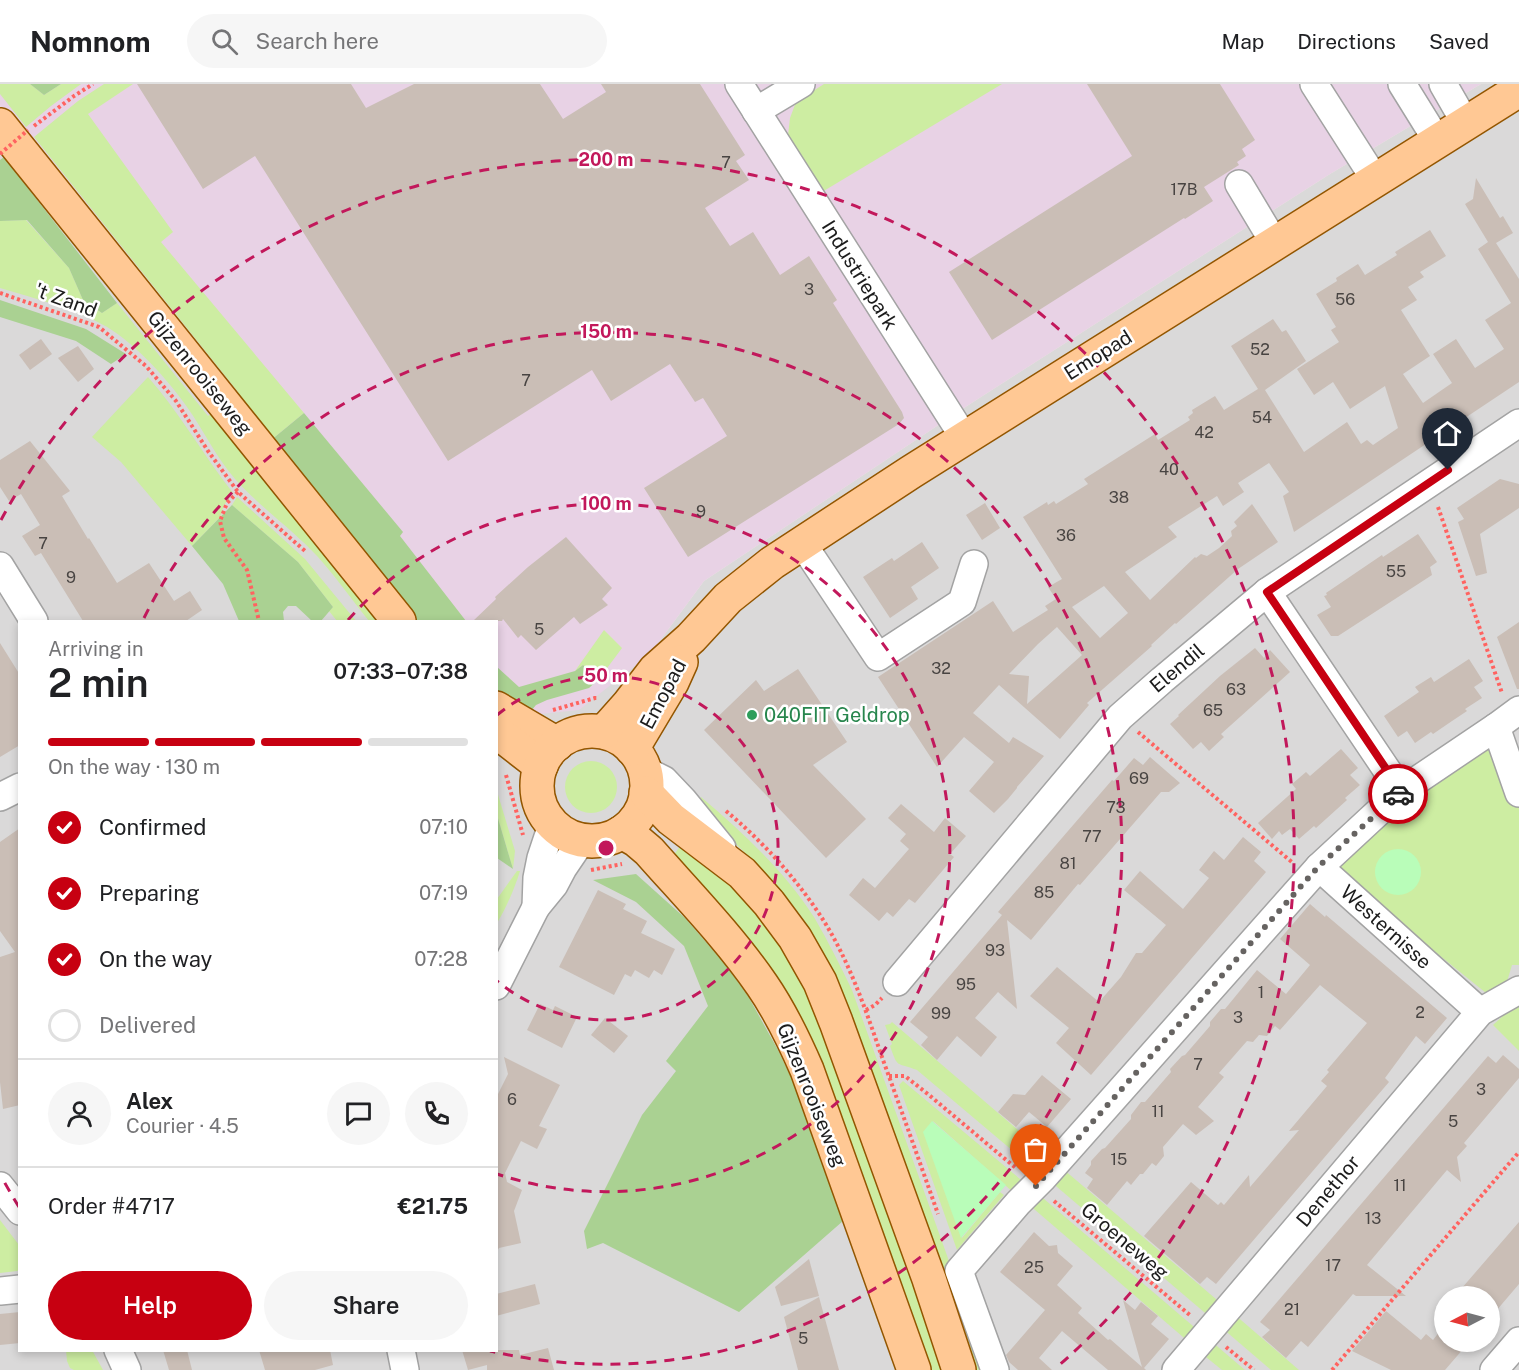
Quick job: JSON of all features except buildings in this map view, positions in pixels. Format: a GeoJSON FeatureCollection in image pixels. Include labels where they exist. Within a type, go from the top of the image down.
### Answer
{"type":"FeatureCollection","features":[{"type":"Feature","properties":{"kind":"main road","name":"Emopad"},"geometry":{"type":"LineString","coordinates":[[604,732],[655,670],[691,638],[728,598],[772,563],[1519,90]]}},
{"type":"Feature","properties":{"kind":"main road","name":"Gijzenrooiseweg"},"geometry":{"type":"LineString","coordinates":[[14,128],[398,620]]}},
{"type":"Feature","properties":{"kind":"main road","name":"Emopad"},"geometry":{"type":"LineString","coordinates":[[641,771],[672,682],[691,638]]}},
{"type":"Feature","properties":{"kind":"main road"},"geometry":{"type":"LineString","coordinates":[[498,710],[542,746]]}},
{"type":"Feature","properties":{"kind":"main road"},"geometry":{"type":"LineString","coordinates":[[498,732],[542,746],[574,734],[592,731],[604,732],[620,738],[671,819],[742,873],[769,903],[795,938],[820,982],[836,1022],[929,1279],[959,1370]]}},
{"type":"Feature","properties":{"kind":"main road"},"geometry":{"type":"LineString","coordinates":[[542,746],[537,784],[544,813],[552,825],[569,836],[582,840],[596,841],[622,832],[638,816],[642,807],[641,771]]}},
{"type":"Feature","properties":{"kind":"main road","name":"Gijzenrooiseweg"},"geometry":{"type":"LineString","coordinates":[[622,832],[649,851],[727,940],[762,984],[786,1025],[807,1070],[914,1370]]}},
{"type":"Feature","properties":{"kind":"street","name":"Industriepark"},"geometry":{"type":"LineString","coordinates":[[739,84],[965,439]]}},
{"type":"Feature","properties":{"kind":"street"},"geometry":{"type":"LineString","coordinates":[[756,111],[801,84]]}},
{"type":"Feature","properties":{"kind":"street"},"geometry":{"type":"LineString","coordinates":[[1314,84],[1376,181]]}},
{"type":"Feature","properties":{"kind":"street"},"geometry":{"type":"LineString","coordinates":[[1402,84],[1438,142]]}},
{"type":"Feature","properties":{"kind":"street"},"geometry":{"type":"LineString","coordinates":[[1443,84],[1466,123]]}},
{"type":"Feature","properties":{"kind":"street"},"geometry":{"type":"LineString","coordinates":[[1239,184],[1275,244]]}},
{"type":"Feature","properties":{"kind":"street","name":"Elendil"},"geometry":{"type":"LineString","coordinates":[[897,982],[1120,717],[1267,592],[1519,423]]}},
{"type":"Feature","properties":{"kind":"street"},"geometry":{"type":"LineString","coordinates":[[802,543],[878,657],[962,602],[974,564]]}},
{"type":"Feature","properties":{"kind":"street"},"geometry":{"type":"LineString","coordinates":[[0,566],[33,620]]}},
{"type":"Feature","properties":{"kind":"street"},"geometry":{"type":"LineString","coordinates":[[1267,592],[1401,791]]}},
{"type":"Feature","properties":{"kind":"street"},"geometry":{"type":"LineString","coordinates":[[995,1370],[959,1271],[1314,872],[1401,791],[1508,718],[1519,793]]}},
{"type":"Feature","properties":{"kind":"street"},"geometry":{"type":"LineString","coordinates":[[0,797],[18,788]]}},
{"type":"Feature","properties":{"kind":"street"},"geometry":{"type":"LineString","coordinates":[[536,907],[537,878],[552,825]]}},
{"type":"Feature","properties":{"kind":"street"},"geometry":{"type":"LineString","coordinates":[[498,982],[536,907],[554,885],[582,840]]}},
{"type":"Feature","properties":{"kind":"street","name":"Westernisse"},"geometry":{"type":"LineString","coordinates":[[1314,872],[1480,1012]]}},
{"type":"Feature","properties":{"kind":"street"},"geometry":{"type":"LineString","coordinates":[[1480,1012],[1519,990]]}},
{"type":"Feature","properties":{"kind":"street","name":"Denethor"},"geometry":{"type":"LineString","coordinates":[[1176,1370],[1480,1012]]}},
{"type":"Feature","properties":{"kind":"street"},"geometry":{"type":"LineString","coordinates":[[0,1186],[18,1208]]}},
{"type":"Feature","properties":{"kind":"street"},"geometry":{"type":"LineString","coordinates":[[0,1291],[18,1289]]}},
{"type":"Feature","properties":{"kind":"street"},"geometry":{"type":"LineString","coordinates":[[1494,1370],[1519,1341]]}},
{"type":"Feature","properties":{"kind":"street"},"geometry":{"type":"LineString","coordinates":[[119,1352],[127,1370]]}},
{"type":"Feature","properties":{"kind":"street"},"geometry":{"type":"LineString","coordinates":[[401,1352],[405,1370]]}},
{"type":"Feature","properties":{"kind":"path"},"geometry":{"type":"LineString","coordinates":[[0,154],[14,128],[93,84]]}},
{"type":"Feature","properties":{"kind":"path","name":"'t Zand"},"geometry":{"type":"LineString","coordinates":[[0,293],[99,327],[146,366]]}},
{"type":"Feature","properties":{"kind":"path","name":"Gijzenrooiseweg"},"geometry":{"type":"LineString","coordinates":[[146,366],[176,401],[238,492],[309,555]]}},
{"type":"Feature","properties":{"kind":"path"},"geometry":{"type":"LineString","coordinates":[[1430,482],[1508,718]]}},
{"type":"Feature","properties":{"kind":"path"},"geometry":{"type":"LineString","coordinates":[[238,492],[227,504],[220,521],[225,538],[247,570],[259,620]]}},
{"type":"Feature","properties":{"kind":"path"},"geometry":{"type":"LineString","coordinates":[[542,746],[538,718],[558,708],[595,698],[628,705]]}},
{"type":"Feature","properties":{"kind":"path"},"geometry":{"type":"LineString","coordinates":[[1120,717],[1314,872]]}},
{"type":"Feature","properties":{"kind":"path"},"geometry":{"type":"LineString","coordinates":[[866,1010],[940,1220]]}},
{"type":"Feature","properties":{"kind":"path","name":"Groeneweg"},"geometry":{"type":"LineString","coordinates":[[889,1076],[905,1076],[913,1082],[1254,1370]]}},
{"type":"Feature","properties":{"kind":"path"},"geometry":{"type":"LineString","coordinates":[[1332,1370],[1519,1152]]}},
{"type":"Feature","properties":{"kind":"shaded area"},"geometry":{"type":"Polygon","coordinates":[[[0,84],[1481,84],[1330,174],[970,404],[704,581],[650,654],[579,710],[541,714],[498,701],[498,620],[408,620],[0,106],[0,84]]]}},
{"type":"Feature","properties":{"kind":"shaded area"},"geometry":{"type":"Polygon","coordinates":[[[1481,84],[1519,84],[1519,1370],[0,1370],[0,106],[408,620],[18,620],[18,1352],[498,1352],[498,701],[650,654],[704,581],[970,404],[1330,174],[1481,84]]]}},
{"type":"Feature","properties":{"kind":"green space"},"geometry":{"type":"Polygon","coordinates":[[[0,84],[30,84],[44,95],[61,84],[81,84],[26,127],[0,94],[0,84]]]}},
{"type":"Feature","properties":{"kind":"green space"},"geometry":{"type":"Polygon","coordinates":[[[30,84],[61,84],[44,95],[30,84]]]}},
{"type":"Feature","properties":{"kind":"green space"},"geometry":{"type":"Polygon","coordinates":[[[104,84],[133,84],[88,114],[173,232],[161,242],[304,413],[270,441],[234,396],[238,392],[34,137],[78,101],[104,84]]]}},
{"type":"Feature","properties":{"kind":"green space"},"geometry":{"type":"Polygon","coordinates":[[[824,84],[1002,84],[817,195],[787,144],[790,118],[796,102],[824,84]]]}},
{"type":"Feature","properties":{"kind":"green space"},"geometry":{"type":"Polygon","coordinates":[[[4,157],[117,303],[102,313],[83,300],[69,268],[27,220],[0,221],[0,160],[4,157]]]}},
{"type":"Feature","properties":{"kind":"green space"},"geometry":{"type":"Polygon","coordinates":[[[26,220],[69,268],[83,300],[102,313],[117,303],[208,416],[214,412],[380,620],[368,620],[318,557],[235,479],[179,397],[151,363],[129,343],[107,327],[81,314],[0,288],[0,221],[26,220]]]}},
{"type":"Feature","properties":{"kind":"green space"},"geometry":{"type":"Polygon","coordinates":[[[0,300],[86,329],[126,354],[111,364],[76,341],[0,317],[0,300]]]}},
{"type":"Feature","properties":{"kind":"green space"},"geometry":{"type":"Polygon","coordinates":[[[148,377],[171,405],[233,493],[224,505],[220,517],[192,546],[121,462],[92,437],[148,377]]]}},
{"type":"Feature","properties":{"kind":"green space"},"geometry":{"type":"Polygon","coordinates":[[[304,413],[403,532],[400,536],[465,620],[413,620],[270,441],[304,413]]]}},
{"type":"Feature","properties":{"kind":"green space"},"geometry":{"type":"Polygon","coordinates":[[[237,497],[305,559],[355,620],[336,620],[329,611],[333,607],[298,562],[232,505],[237,497]]]}},
{"type":"Feature","properties":{"kind":"green space"},"geometry":{"type":"Polygon","coordinates":[[[232,505],[298,562],[333,607],[322,620],[311,620],[296,606],[288,606],[283,612],[284,620],[239,620],[223,584],[192,546],[232,505]]]}},
{"type":"Feature","properties":{"kind":"green space"},"geometry":{"type":"Polygon","coordinates":[[[604,630],[622,648],[599,679],[583,665],[575,671],[604,630]]]}},
{"type":"Feature","properties":{"kind":"green space"},"geometry":{"type":"Polygon","coordinates":[[[583,665],[599,679],[589,688],[536,705],[527,716],[498,699],[498,668],[519,687],[575,671],[583,665]]]}},
{"type":"Feature","properties":{"kind":"green space"},"geometry":{"type":"Polygon","coordinates":[[[1495,743],[1519,809],[1519,965],[1512,965],[1506,985],[1491,997],[1330,867],[1434,781],[1495,743]]]}},
{"type":"Feature","properties":{"kind":"green space"},"geometry":{"type":"Polygon","coordinates":[[[586,761],[596,761],[610,768],[617,787],[610,806],[596,813],[586,813],[576,809],[569,802],[565,792],[565,782],[569,772],[576,765],[586,761]]]}},
{"type":"Feature","properties":{"kind":"green space"},"geometry":{"type":"Polygon","coordinates":[[[498,795],[515,851],[513,869],[498,818],[498,795]]]}},
{"type":"Feature","properties":{"kind":"green space"},"geometry":{"type":"Polygon","coordinates":[[[701,797],[747,838],[789,883],[814,917],[838,962],[852,990],[988,1370],[964,1370],[831,968],[805,922],[784,894],[695,805],[701,797]]]}},
{"type":"Feature","properties":{"kind":"green space"},"geometry":{"type":"Polygon","coordinates":[[[498,818],[513,869],[498,859],[498,818]]]}},
{"type":"Feature","properties":{"kind":"green space"},"geometry":{"type":"Polygon","coordinates":[[[685,839],[718,864],[798,955],[952,1370],[921,1370],[817,1075],[669,862],[685,839]]]}},
{"type":"Feature","properties":{"kind":"green space"},"geometry":{"type":"Polygon","coordinates":[[[1398,849],[1414,856],[1421,872],[1414,888],[1398,895],[1382,888],[1375,872],[1382,856],[1398,849]]]}},
{"type":"Feature","properties":{"kind":"green space"},"geometry":{"type":"Polygon","coordinates":[[[517,871],[520,871],[498,921],[498,898],[517,871]]]}},
{"type":"Feature","properties":{"kind":"green space"},"geometry":{"type":"Polygon","coordinates":[[[636,874],[685,918],[725,964],[748,996],[797,1090],[843,1221],[739,1312],[603,1243],[587,1249],[584,1231],[642,1115],[676,1071],[666,1061],[708,1006],[684,946],[636,902],[593,880],[636,874]]]}},
{"type":"Feature","properties":{"kind":"green space"},"geometry":{"type":"Polygon","coordinates":[[[1516,1004],[1519,1004],[1519,1051],[1493,1025],[1516,1004]]]}},
{"type":"Feature","properties":{"kind":"green space"},"geometry":{"type":"Polygon","coordinates":[[[892,1022],[1052,1159],[1039,1173],[917,1070],[897,1062],[885,1025],[892,1022]]]}},
{"type":"Feature","properties":{"kind":"green space"},"geometry":{"type":"Polygon","coordinates":[[[903,1081],[1026,1184],[1015,1194],[933,1121],[962,1238],[1000,1192],[1004,1195],[957,1250],[899,1085],[903,1081]]]}},
{"type":"Feature","properties":{"kind":"green space"},"geometry":{"type":"Polygon","coordinates":[[[932,1121],[1006,1185],[961,1238],[923,1132],[932,1121]]]}},
{"type":"Feature","properties":{"kind":"green space"},"geometry":{"type":"Polygon","coordinates":[[[1063,1169],[1223,1305],[1211,1318],[1050,1181],[1063,1169]]]}},
{"type":"Feature","properties":{"kind":"green space"},"geometry":{"type":"Polygon","coordinates":[[[1037,1193],[1200,1332],[1190,1343],[1027,1203],[1037,1193]]]}},
{"type":"Feature","properties":{"kind":"green space"},"geometry":{"type":"Polygon","coordinates":[[[0,1220],[18,1244],[18,1270],[0,1273],[0,1220]]]}},
{"type":"Feature","properties":{"kind":"green space"},"geometry":{"type":"Polygon","coordinates":[[[1234,1314],[1299,1370],[1271,1370],[1222,1328],[1234,1314]]]}},
{"type":"Feature","properties":{"kind":"green space"},"geometry":{"type":"Polygon","coordinates":[[[1211,1341],[1245,1370],[1222,1370],[1201,1353],[1211,1341]]]}},
{"type":"Feature","properties":{"kind":"green space"},"geometry":{"type":"Polygon","coordinates":[[[66,1352],[93,1352],[103,1370],[74,1370],[70,1368],[66,1352]]]}},
{"type":"Feature","properties":{"kind":"way so far"},"geometry":{"type":"LineString","coordinates":[[1036,1186],[1318,867],[1398,794]]}},
{"type":"Feature","properties":{"kind":"place","name":"040FIT Geldrop"},"geometry":{"type":"Point","coordinates":[752,715]}},
{"type":"Feature","properties":{"kind":"route"},"geometry":{"type":"LineString","coordinates":[[1398,794],[1401,791],[1267,592],[1448,470]]}}]}
